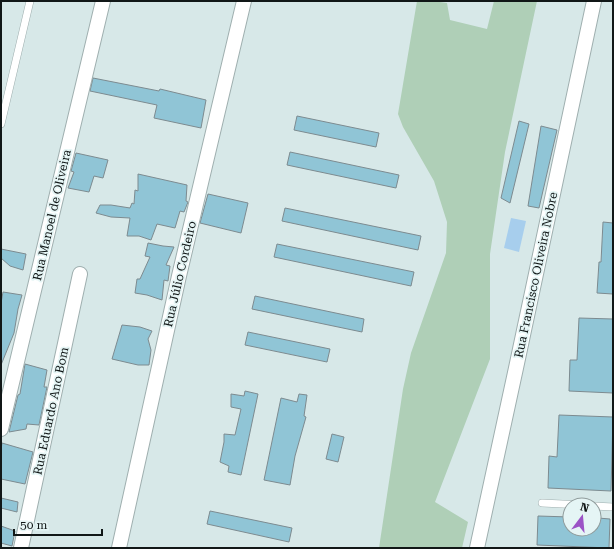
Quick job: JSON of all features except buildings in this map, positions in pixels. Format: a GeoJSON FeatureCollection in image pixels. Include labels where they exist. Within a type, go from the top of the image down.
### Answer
{"type":"FeatureCollection","features":[{"type":"Feature","properties":{"kind":"street","name":"Rua Manoel de Oliveira"},"geometry":{"type":"LineString","coordinates":[[1,429],[104,1]]}},
{"type":"Feature","properties":{"kind":"street","name":"Rua Júlio Cordeiro"},"geometry":{"type":"LineString","coordinates":[[119,548],[179,276],[244,1]]}},
{"type":"Feature","properties":{"kind":"street","name":"Rua Francisco Oliveira Nobre"},"geometry":{"type":"LineString","coordinates":[[477,548],[594,1]]}},
{"type":"Feature","properties":{"kind":"street","name":"Rua Eduardo Ano Bom"},"geometry":{"type":"LineString","coordinates":[[21,548],[80,274]]}},
{"type":"Feature","properties":{"kind":"lane"},"geometry":{"type":"LineString","coordinates":[[1,124],[30,1]]}},
{"type":"Feature","properties":{"kind":"lane"},"geometry":{"type":"LineString","coordinates":[[542,503],[562,504]]}},
{"type":"Feature","properties":{"kind":"lane"},"geometry":{"type":"LineString","coordinates":[[602,506],[613,507]]}},
{"type":"Feature","properties":{"kind":"green space"},"geometry":{"type":"Polygon","coordinates":[[[417,1],[447,3],[450,20],[487,29],[494,1],[537,1],[505,152],[490,254],[490,359],[435,502],[468,522],[462,548],[379,548],[403,389],[411,353],[446,253],[447,222],[434,181],[403,127],[398,114],[417,1]]]}},
{"type":"Feature","properties":{"kind":"water"},"geometry":{"type":"Polygon","coordinates":[[[511,218],[526,221],[519,252],[504,248],[511,218]]]}}]}
